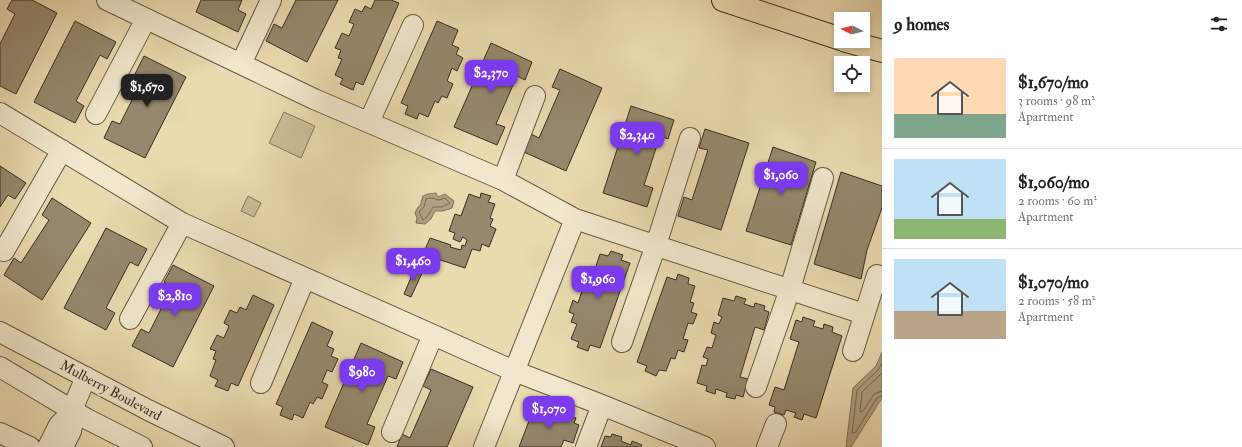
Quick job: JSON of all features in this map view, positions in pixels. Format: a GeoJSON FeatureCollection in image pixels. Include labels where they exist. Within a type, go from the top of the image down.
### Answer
{"type":"FeatureCollection","features":[{"type":"Feature","properties":{"kind":"highway"},"geometry":{"type":"LineString","coordinates":[[723,0],[834,37]]}},
{"type":"Feature","properties":{"kind":"highway"},"geometry":{"type":"LineString","coordinates":[[866,48],[882,61]]}},
{"type":"Feature","properties":{"kind":"street"},"geometry":{"type":"LineString","coordinates":[[107,0],[314,99],[503,180],[575,219],[864,314]]}},
{"type":"Feature","properties":{"kind":"street"},"geometry":{"type":"LineString","coordinates":[[242,64],[271,0]]}},
{"type":"Feature","properties":{"kind":"street"},"geometry":{"type":"LineString","coordinates":[[96,114],[146,19]]}},
{"type":"Feature","properties":{"kind":"street"},"geometry":{"type":"LineString","coordinates":[[369,122],[413,25]]}},
{"type":"Feature","properties":{"kind":"street"},"geometry":{"type":"LineString","coordinates":[[503,180],[535,96]]}},
{"type":"Feature","properties":{"kind":"street"},"geometry":{"type":"LineString","coordinates":[[0,114],[182,223],[514,371],[602,405],[675,441],[705,447]]}},
{"type":"Feature","properties":{"kind":"street"},"geometry":{"type":"LineString","coordinates":[[622,342],[656,245],[690,138]]}},
{"type":"Feature","properties":{"kind":"street"},"geometry":{"type":"LineString","coordinates":[[4,251],[62,150]]}},
{"type":"Feature","properties":{"kind":"street"},"geometry":{"type":"LineString","coordinates":[[756,387],[790,289],[823,178]]}},
{"type":"Feature","properties":{"kind":"street"},"geometry":{"type":"LineString","coordinates":[[484,447],[575,219]]}},
{"type":"Feature","properties":{"kind":"street"},"geometry":{"type":"LineString","coordinates":[[130,319],[182,223]]}},
{"type":"Feature","properties":{"kind":"street"},"geometry":{"type":"LineString","coordinates":[[852,351],[876,275]]}},
{"type":"Feature","properties":{"kind":"street"},"geometry":{"type":"LineString","coordinates":[[261,383],[305,278]]}},
{"type":"Feature","properties":{"kind":"street","name":"Mulberry Boulevard"},"geometry":{"type":"LineString","coordinates":[[0,332],[148,410],[224,447]]}},
{"type":"Feature","properties":{"kind":"street"},"geometry":{"type":"LineString","coordinates":[[392,432],[433,335]]}},
{"type":"Feature","properties":{"kind":"street"},"geometry":{"type":"LineString","coordinates":[[0,367],[71,414],[142,447]]}},
{"type":"Feature","properties":{"kind":"street"},"geometry":{"type":"LineString","coordinates":[[63,447],[72,426],[71,414],[86,377]]}},
{"type":"Feature","properties":{"kind":"street"},"geometry":{"type":"LineString","coordinates":[[586,447],[602,405]]}},
{"type":"Feature","properties":{"kind":"street"},"geometry":{"type":"LineString","coordinates":[[48,447],[58,425],[71,414]]}},
{"type":"Feature","properties":{"kind":"street"},"geometry":{"type":"LineString","coordinates":[[767,447],[776,424]]}},
{"type":"Feature","properties":{"kind":"street"},"geometry":{"type":"LineString","coordinates":[[0,433],[30,447]]}},
{"type":"Feature","properties":{"kind":"shaded area"},"geometry":{"type":"Polygon","coordinates":[[[284,112],[315,126],[301,158],[269,143],[284,112]]]}},
{"type":"Feature","properties":{"kind":"shaded area"},"geometry":{"type":"Polygon","coordinates":[[[248,196],[261,203],[254,217],[241,211],[248,196]]]}},
{"type":"Feature","properties":{"kind":"water"},"geometry":{"type":"Polygon","coordinates":[[[436,193],[438,197],[445,194],[454,201],[452,208],[443,211],[435,211],[431,219],[425,224],[416,223],[417,218],[415,213],[420,206],[423,196],[436,193]]]}},
{"type":"Feature","properties":{"kind":"water"},"geometry":{"type":"Polygon","coordinates":[[[882,352],[882,398],[851,447],[846,447],[853,388],[876,366],[882,352]]]}},
{"type":"Feature","properties":{"kind":"building"},"geometry":{"type":"Polygon","coordinates":[[[12,0],[32,0],[57,13],[16,94],[0,86],[0,44],[15,14],[7,9],[12,0]]]}},
{"type":"Feature","properties":{"kind":"building"},"geometry":{"type":"Polygon","coordinates":[[[201,0],[242,0],[238,10],[246,14],[238,32],[196,12],[201,0]]]}},
{"type":"Feature","properties":{"kind":"building"},"geometry":{"type":"Polygon","coordinates":[[[296,0],[338,0],[307,62],[266,41],[274,24],[282,28],[296,0]]]}},
{"type":"Feature","properties":{"kind":"building"},"geometry":{"type":"Polygon","coordinates":[[[375,0],[391,0],[399,3],[363,85],[356,82],[353,90],[340,84],[343,79],[335,75],[342,59],[338,58],[341,50],[335,48],[342,33],[349,36],[354,24],[349,22],[355,9],[362,12],[365,6],[371,9],[375,0]]]}},
{"type":"Feature","properties":{"kind":"building"},"geometry":{"type":"Polygon","coordinates":[[[75,21],[116,42],[107,59],[100,55],[76,101],[84,106],[75,123],[34,102],[75,21]]]}},
{"type":"Feature","properties":{"kind":"building"},"geometry":{"type":"Polygon","coordinates":[[[437,21],[458,30],[452,45],[459,48],[456,54],[463,58],[457,71],[452,68],[447,81],[453,84],[447,98],[442,96],[438,103],[435,101],[428,117],[419,113],[417,119],[405,114],[408,106],[401,103],[437,21]]]}},
{"type":"Feature","properties":{"kind":"building"},"geometry":{"type":"Polygon","coordinates":[[[491,43],[532,62],[525,80],[517,76],[496,124],[505,127],[497,145],[454,127],[491,43]]]}},
{"type":"Feature","properties":{"kind":"building"},"geometry":{"type":"Polygon","coordinates":[[[144,56],[186,77],[145,158],[104,138],[112,121],[120,124],[143,78],[135,74],[144,56]]]}},
{"type":"Feature","properties":{"kind":"building"},"geometry":{"type":"Polygon","coordinates":[[[560,69],[602,88],[566,171],[524,152],[531,134],[539,138],[560,90],[552,87],[560,69]]]}},
{"type":"Feature","properties":{"kind":"building"},"geometry":{"type":"Polygon","coordinates":[[[631,106],[674,120],[668,139],[660,136],[644,185],[653,188],[647,207],[603,193],[631,106]]]}},
{"type":"Feature","properties":{"kind":"building"},"geometry":{"type":"Polygon","coordinates":[[[705,129],[749,143],[721,230],[678,216],[684,197],[692,200],[708,150],[699,148],[705,129]]]}},
{"type":"Feature","properties":{"kind":"building"},"geometry":{"type":"Polygon","coordinates":[[[773,147],[816,162],[791,245],[746,231],[773,147]]]}},
{"type":"Feature","properties":{"kind":"building"},"geometry":{"type":"Polygon","coordinates":[[[0,166],[26,183],[15,199],[8,195],[0,207],[0,166]]]}},
{"type":"Feature","properties":{"kind":"building"},"geometry":{"type":"Polygon","coordinates":[[[841,172],[882,186],[882,208],[867,250],[861,279],[814,264],[841,172]]]}},
{"type":"Feature","properties":{"kind":"building"},"geometry":{"type":"Polygon","coordinates":[[[481,193],[491,196],[488,202],[495,204],[490,218],[493,219],[490,226],[496,229],[489,247],[482,244],[480,251],[472,249],[465,268],[428,256],[429,254],[424,252],[430,238],[461,250],[462,245],[465,246],[467,240],[463,237],[460,242],[453,239],[455,233],[449,231],[455,214],[461,216],[469,194],[480,198],[481,193]]]}},
{"type":"Feature","properties":{"kind":"building"},"geometry":{"type":"Polygon","coordinates":[[[52,198],[91,223],[42,300],[4,275],[14,258],[21,263],[49,220],[42,215],[52,198]]]}},
{"type":"Feature","properties":{"kind":"building"},"geometry":{"type":"Polygon","coordinates":[[[106,228],[147,249],[138,266],[130,262],[106,308],[115,313],[106,330],[64,308],[106,228]]]}},
{"type":"Feature","properties":{"kind":"building"},"geometry":{"type":"Polygon","coordinates":[[[611,251],[623,255],[621,260],[630,263],[600,348],[590,345],[588,351],[577,347],[579,342],[571,339],[577,324],[571,322],[574,314],[569,312],[573,300],[578,303],[583,288],[578,285],[583,273],[588,275],[590,268],[595,269],[600,254],[608,256],[611,251]]]}},
{"type":"Feature","properties":{"kind":"building"},"geometry":{"type":"Polygon","coordinates":[[[173,265],[214,286],[173,367],[132,346],[141,329],[149,333],[172,287],[164,282],[173,265]]]}},
{"type":"Feature","properties":{"kind":"building"},"geometry":{"type":"Polygon","coordinates":[[[415,268],[423,271],[411,297],[404,294],[415,268]]]}},
{"type":"Feature","properties":{"kind":"building"},"geometry":{"type":"Polygon","coordinates":[[[678,274],[689,278],[688,284],[695,286],[690,302],[694,303],[691,312],[697,314],[693,324],[688,323],[683,339],[688,340],[684,352],[678,350],[675,359],[671,358],[666,371],[659,370],[656,376],[645,371],[647,366],[637,362],[667,277],[676,280],[678,274]]]}},
{"type":"Feature","properties":{"kind":"building"},"geometry":{"type":"Polygon","coordinates":[[[253,295],[274,305],[238,386],[231,383],[228,391],[215,386],[218,380],[210,376],[216,360],[213,359],[216,351],[210,349],[217,335],[224,338],[229,326],[224,323],[230,310],[237,313],[240,307],[246,310],[253,295]]]}},
{"type":"Feature","properties":{"kind":"building"},"geometry":{"type":"Polygon","coordinates":[[[736,296],[746,299],[744,304],[754,307],[755,303],[765,306],[764,310],[769,312],[764,330],[755,327],[740,377],[748,379],[743,397],[736,395],[735,399],[726,397],[727,393],[716,389],[715,394],[706,391],[707,386],[697,383],[702,365],[706,366],[708,359],[703,357],[707,347],[712,348],[716,335],[711,333],[714,322],[719,324],[722,317],[718,315],[723,298],[734,301],[736,296]]]}},
{"type":"Feature","properties":{"kind":"building"},"geometry":{"type":"Polygon","coordinates":[[[803,317],[815,321],[813,326],[823,329],[824,324],[833,327],[832,332],[842,336],[816,418],[804,414],[802,420],[794,417],[796,413],[786,410],[784,415],[774,412],[775,407],[769,405],[775,387],[784,390],[799,342],[790,339],[796,320],[802,322],[803,317]]]}},
{"type":"Feature","properties":{"kind":"building"},"geometry":{"type":"Polygon","coordinates":[[[312,322],[333,332],[327,346],[334,349],[331,356],[338,359],[332,372],[327,370],[322,382],[328,385],[322,399],[317,397],[313,404],[310,402],[303,418],[294,414],[292,420],[280,415],[283,407],[276,404],[312,322]]]}},
{"type":"Feature","properties":{"kind":"building"},"geometry":{"type":"Polygon","coordinates":[[[361,343],[403,362],[396,379],[388,376],[367,424],[375,427],[368,445],[325,427],[361,343]]]}},
{"type":"Feature","properties":{"kind":"building"},"geometry":{"type":"Polygon","coordinates":[[[431,369],[473,387],[447,447],[397,447],[402,434],[410,438],[431,390],[423,386],[431,369]]]}},
{"type":"Feature","properties":{"kind":"building"},"geometry":{"type":"Polygon","coordinates":[[[546,407],[556,410],[555,415],[563,418],[565,414],[576,418],[574,423],[579,425],[573,443],[564,440],[561,447],[519,447],[534,408],[544,411],[546,407]]]}},
{"type":"Feature","properties":{"kind":"building"},"geometry":{"type":"Polygon","coordinates":[[[612,434],[622,437],[621,441],[631,445],[632,441],[642,445],[641,447],[601,447],[605,436],[611,437],[612,434]]]}}]}
